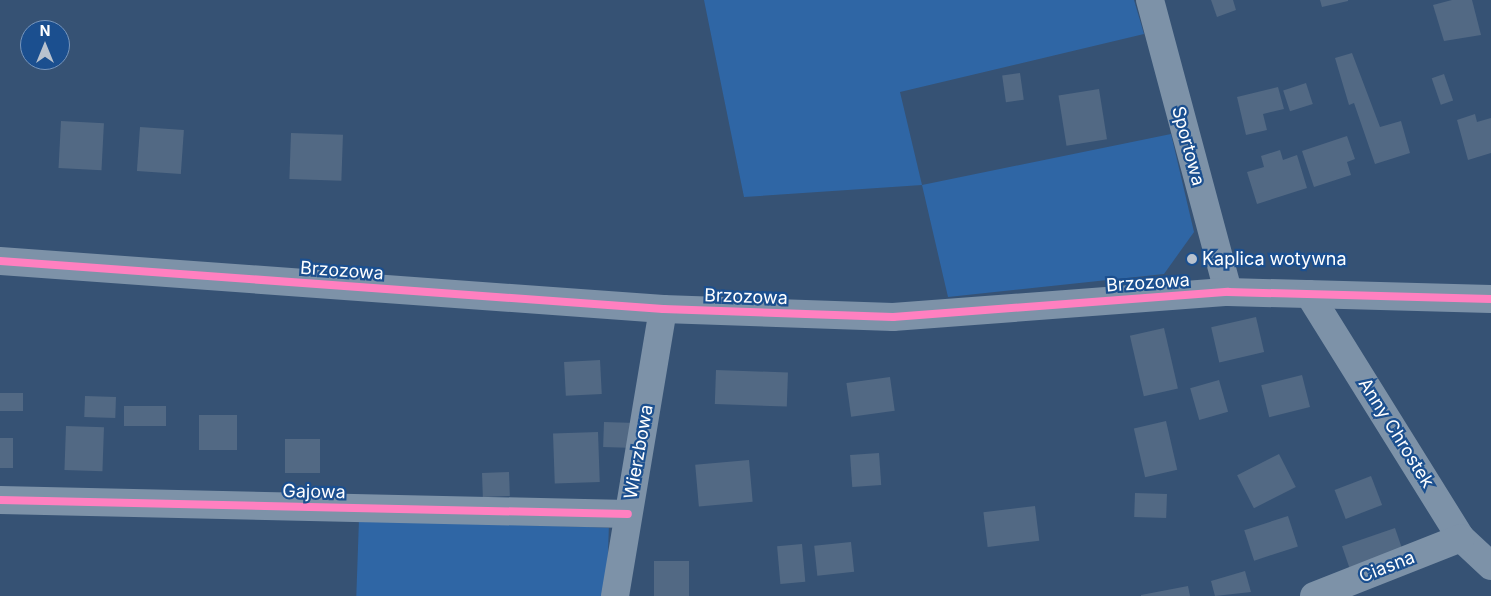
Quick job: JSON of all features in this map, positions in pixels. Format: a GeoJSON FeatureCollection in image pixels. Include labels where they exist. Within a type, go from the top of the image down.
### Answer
{"type":"FeatureCollection","features":[{"type":"Feature","properties":{"kind":"street","name":"Sportowa"},"geometry":{"type":"LineString","coordinates":[[1150,0],[1228,292]]}},
{"type":"Feature","properties":{"kind":"street","name":"Brzozowa"},"geometry":{"type":"LineString","coordinates":[[0,261],[663,309],[893,317],[1228,292],[1491,299]]}},
{"type":"Feature","properties":{"kind":"street","name":"Anny Chrostek"},"geometry":{"type":"LineString","coordinates":[[1309,294],[1461,538],[1491,566]]}},
{"type":"Feature","properties":{"kind":"street","name":"Wierzbowa"},"geometry":{"type":"LineString","coordinates":[[615,596],[663,309]]}},
{"type":"Feature","properties":{"kind":"street","name":"Gajowa"},"geometry":{"type":"LineString","coordinates":[[0,500],[628,514]]}},
{"type":"Feature","properties":{"kind":"street","name":"Ciasna"},"geometry":{"type":"LineString","coordinates":[[1314,596],[1461,538]]}},
{"type":"Feature","properties":{"kind":"shaded area"},"geometry":{"type":"Polygon","coordinates":[[[704,0],[1134,0],[1144,34],[900,92],[922,185],[744,197],[704,0]]]}},
{"type":"Feature","properties":{"kind":"shaded area"},"geometry":{"type":"Polygon","coordinates":[[[1171,134],[1194,232],[1164,274],[948,297],[922,185],[1171,134]]]}},
{"type":"Feature","properties":{"kind":"shaded area"},"geometry":{"type":"Polygon","coordinates":[[[359,519],[609,528],[606,596],[356,596],[359,519]]]}},
{"type":"Feature","properties":{"kind":"building"},"geometry":{"type":"Polygon","coordinates":[[[1211,0],[1233,0],[1236,10],[1217,17],[1211,0]]]}},
{"type":"Feature","properties":{"kind":"building"},"geometry":{"type":"Polygon","coordinates":[[[1320,0],[1348,0],[1348,1],[1322,7],[1320,0]]]}},
{"type":"Feature","properties":{"kind":"building"},"geometry":{"type":"Polygon","coordinates":[[[1452,0],[1472,0],[1481,35],[1444,41],[1433,5],[1452,0]]]}},
{"type":"Feature","properties":{"kind":"building"},"geometry":{"type":"Polygon","coordinates":[[[1352,53],[1380,127],[1401,121],[1410,153],[1375,164],[1354,103],[1349,105],[1335,58],[1352,53]]]}},
{"type":"Feature","properties":{"kind":"building"},"geometry":{"type":"Polygon","coordinates":[[[1020,73],[1024,100],[1006,102],[1002,76],[1020,73]]]}},
{"type":"Feature","properties":{"kind":"building"},"geometry":{"type":"Polygon","coordinates":[[[1444,74],[1453,100],[1441,105],[1432,78],[1444,74]]]}},
{"type":"Feature","properties":{"kind":"building"},"geometry":{"type":"Polygon","coordinates":[[[1306,83],[1313,104],[1290,111],[1283,90],[1306,83]]]}},
{"type":"Feature","properties":{"kind":"building"},"geometry":{"type":"Polygon","coordinates":[[[1278,87],[1284,109],[1263,114],[1267,130],[1246,135],[1237,97],[1278,87]]]}},
{"type":"Feature","properties":{"kind":"building"},"geometry":{"type":"Polygon","coordinates":[[[1099,89],[1107,139],[1066,146],[1059,95],[1099,89]]]}},
{"type":"Feature","properties":{"kind":"building"},"geometry":{"type":"Polygon","coordinates":[[[1475,114],[1477,122],[1491,118],[1491,153],[1468,160],[1457,120],[1475,114]]]}},
{"type":"Feature","properties":{"kind":"building"},"geometry":{"type":"Polygon","coordinates":[[[61,121],[104,123],[101,170],[59,168],[61,121]]]}},
{"type":"Feature","properties":{"kind":"building"},"geometry":{"type":"Polygon","coordinates":[[[140,127],[184,130],[181,174],[137,171],[140,127]]]}},
{"type":"Feature","properties":{"kind":"building"},"geometry":{"type":"Polygon","coordinates":[[[291,133],[343,135],[341,181],[289,179],[291,133]]]}},
{"type":"Feature","properties":{"kind":"building"},"geometry":{"type":"Polygon","coordinates":[[[1347,136],[1355,159],[1347,162],[1351,175],[1314,187],[1302,151],[1347,136]]]}},
{"type":"Feature","properties":{"kind":"building"},"geometry":{"type":"Polygon","coordinates":[[[1280,150],[1283,160],[1297,155],[1307,188],[1257,204],[1247,172],[1264,167],[1261,156],[1280,150]]]}},
{"type":"Feature","properties":{"kind":"building","name":"Kaplica wotywna"},"geometry":{"type":"Polygon","coordinates":[[[1187,255],[1197,256],[1196,264],[1186,263],[1187,255]]]}},
{"type":"Feature","properties":{"kind":"building"},"geometry":{"type":"Polygon","coordinates":[[[1256,317],[1264,352],[1219,362],[1211,327],[1256,317]]]}},
{"type":"Feature","properties":{"kind":"building"},"geometry":{"type":"Polygon","coordinates":[[[1164,328],[1178,388],[1144,396],[1130,336],[1164,328]]]}},
{"type":"Feature","properties":{"kind":"building"},"geometry":{"type":"Polygon","coordinates":[[[600,360],[602,394],[566,396],[564,362],[600,360]]]}},
{"type":"Feature","properties":{"kind":"building"},"geometry":{"type":"Polygon","coordinates":[[[716,370],[788,373],[787,406],[715,404],[716,370]]]}},
{"type":"Feature","properties":{"kind":"building"},"geometry":{"type":"Polygon","coordinates":[[[1302,375],[1310,407],[1269,417],[1261,385],[1302,375]]]}},
{"type":"Feature","properties":{"kind":"building"},"geometry":{"type":"Polygon","coordinates":[[[890,377],[895,411],[851,417],[846,383],[890,377]]]}},
{"type":"Feature","properties":{"kind":"building"},"geometry":{"type":"Polygon","coordinates":[[[1219,380],[1228,412],[1199,420],[1190,388],[1219,380]]]}},
{"type":"Feature","properties":{"kind":"building"},"geometry":{"type":"Polygon","coordinates":[[[0,393],[23,393],[23,411],[0,411],[0,393]]]}},
{"type":"Feature","properties":{"kind":"building"},"geometry":{"type":"Polygon","coordinates":[[[85,396],[116,397],[115,418],[84,417],[85,396]]]}},
{"type":"Feature","properties":{"kind":"building"},"geometry":{"type":"Polygon","coordinates":[[[124,406],[166,406],[166,426],[124,426],[124,406]]]}},
{"type":"Feature","properties":{"kind":"building"},"geometry":{"type":"Polygon","coordinates":[[[199,415],[237,415],[237,450],[199,450],[199,415]]]}},
{"type":"Feature","properties":{"kind":"building"},"geometry":{"type":"Polygon","coordinates":[[[1166,421],[1177,470],[1145,477],[1134,428],[1166,421]]]}},
{"type":"Feature","properties":{"kind":"building"},"geometry":{"type":"Polygon","coordinates":[[[604,422],[636,423],[635,448],[603,447],[604,422]]]}},
{"type":"Feature","properties":{"kind":"building"},"geometry":{"type":"Polygon","coordinates":[[[66,426],[104,427],[102,471],[64,470],[66,426]]]}},
{"type":"Feature","properties":{"kind":"building"},"geometry":{"type":"Polygon","coordinates":[[[598,432],[600,482],[555,484],[553,434],[598,432]]]}},
{"type":"Feature","properties":{"kind":"building"},"geometry":{"type":"Polygon","coordinates":[[[0,438],[13,438],[13,468],[0,468],[0,438]]]}},
{"type":"Feature","properties":{"kind":"building"},"geometry":{"type":"Polygon","coordinates":[[[285,439],[320,439],[320,473],[285,473],[285,439]]]}},
{"type":"Feature","properties":{"kind":"building"},"geometry":{"type":"Polygon","coordinates":[[[879,453],[881,485],[852,487],[850,455],[879,453]]]}},
{"type":"Feature","properties":{"kind":"building"},"geometry":{"type":"Polygon","coordinates":[[[1279,454],[1296,487],[1254,508],[1237,475],[1279,454]]]}},
{"type":"Feature","properties":{"kind":"building"},"geometry":{"type":"Polygon","coordinates":[[[749,460],[753,502],[699,507],[695,465],[749,460]]]}},
{"type":"Feature","properties":{"kind":"building"},"geometry":{"type":"Polygon","coordinates":[[[509,472],[510,496],[483,497],[482,473],[509,472]]]}},
{"type":"Feature","properties":{"kind":"building"},"geometry":{"type":"Polygon","coordinates":[[[1371,476],[1382,505],[1346,519],[1335,490],[1371,476]]]}},
{"type":"Feature","properties":{"kind":"building"},"geometry":{"type":"Polygon","coordinates":[[[1135,493],[1167,494],[1166,518],[1134,517],[1135,493]]]}},
{"type":"Feature","properties":{"kind":"building"},"geometry":{"type":"Polygon","coordinates":[[[1035,506],[1039,541],[988,547],[983,512],[1035,506]]]}},
{"type":"Feature","properties":{"kind":"building"},"geometry":{"type":"Polygon","coordinates":[[[1288,516],[1298,546],[1254,561],[1244,530],[1288,516]]]}},
{"type":"Feature","properties":{"kind":"building"},"geometry":{"type":"Polygon","coordinates":[[[1395,528],[1403,551],[1350,569],[1342,546],[1395,528]]]}},
{"type":"Feature","properties":{"kind":"building"},"geometry":{"type":"Polygon","coordinates":[[[851,542],[854,572],[817,576],[814,546],[851,542]]]}},
{"type":"Feature","properties":{"kind":"building"},"geometry":{"type":"Polygon","coordinates":[[[802,544],[805,582],[780,584],[777,546],[802,544]]]}},
{"type":"Feature","properties":{"kind":"building"},"geometry":{"type":"Polygon","coordinates":[[[654,561],[689,561],[689,596],[654,596],[654,561]]]}},
{"type":"Feature","properties":{"kind":"building"},"geometry":{"type":"Polygon","coordinates":[[[1245,571],[1251,592],[1215,596],[1211,581],[1245,571]]]}},
{"type":"Feature","properties":{"kind":"building"},"geometry":{"type":"Polygon","coordinates":[[[1188,586],[1190,596],[1141,596],[1141,595],[1188,586]]]}},
{"type":"Feature","properties":{"kind":"cycle path"},"geometry":{"type":"LineString","coordinates":[[0,261],[663,309],[893,317],[1228,292],[1491,299]]}},
{"type":"Feature","properties":{"kind":"cycle path"},"geometry":{"type":"LineString","coordinates":[[0,500],[628,514]]}},
{"type":"Feature","properties":{"kind":"place","name":"Kaplica wotywna"},"geometry":{"type":"Point","coordinates":[1192,259]}}]}
